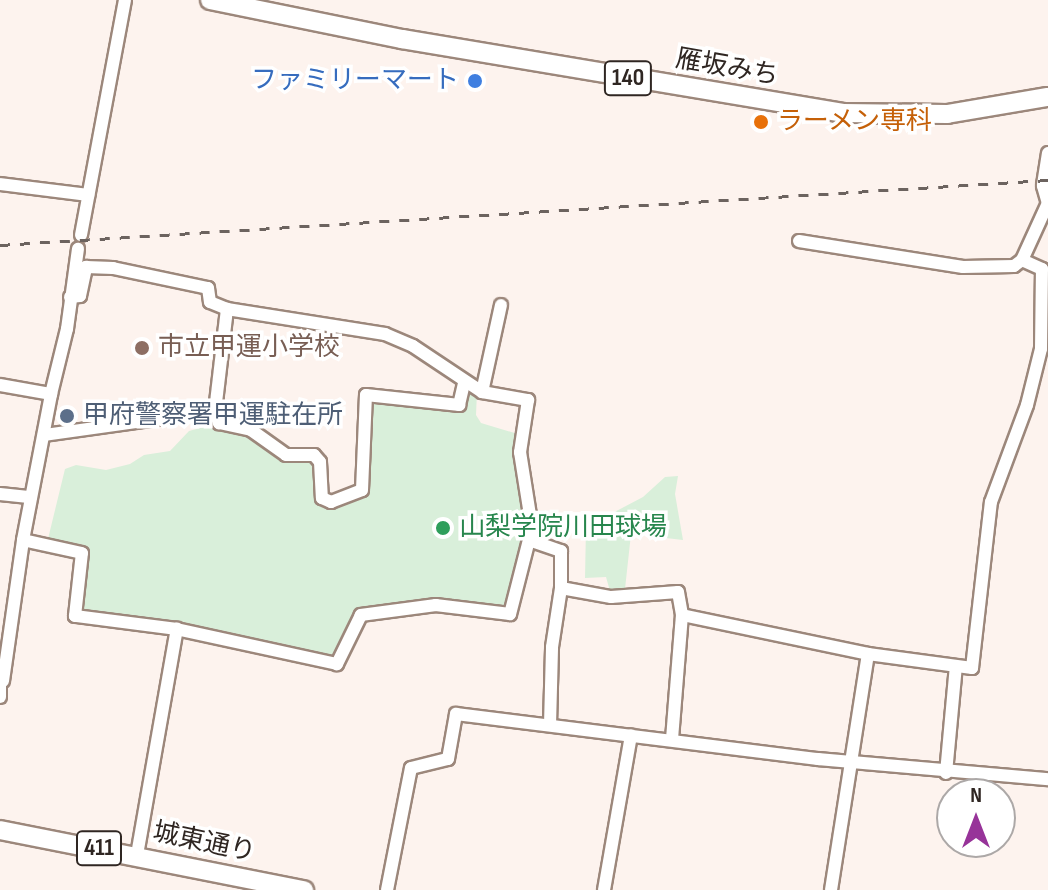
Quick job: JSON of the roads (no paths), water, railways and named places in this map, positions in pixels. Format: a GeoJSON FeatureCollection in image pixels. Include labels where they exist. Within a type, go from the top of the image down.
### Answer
{"type":"FeatureCollection","features":[{"type":"Feature","properties":{"kind":"highway","name":"雁坂みち"},"geometry":{"type":"LineString","coordinates":[[210,0],[264,6],[843,113],[947,114],[1048,97]]}},
{"type":"Feature","properties":{"kind":"highway","name":"城東通り"},"geometry":{"type":"LineString","coordinates":[[0,830],[304,890]]}},
{"type":"Feature","properties":{"kind":"street"},"geometry":{"type":"LineString","coordinates":[[81,235],[125,0]]}},
{"type":"Feature","properties":{"kind":"street"},"geometry":{"type":"LineString","coordinates":[[799,241],[963,267],[1014,266],[1022,260],[1048,203],[1043,186],[1048,153]]}},
{"type":"Feature","properties":{"kind":"street"},"geometry":{"type":"LineString","coordinates":[[0,184],[88,195]]}},
{"type":"Feature","properties":{"kind":"street"},"geometry":{"type":"LineString","coordinates":[[0,697],[23,540],[78,249]]}},
{"type":"Feature","properties":{"kind":"street"},"geometry":{"type":"LineString","coordinates":[[682,615],[868,654],[972,668],[991,502],[1027,405],[1041,349],[1042,269],[1022,260]]}},
{"type":"Feature","properties":{"kind":"street"},"geometry":{"type":"LineString","coordinates":[[23,540],[82,553],[75,616],[177,629],[337,664],[361,615],[436,605],[510,614],[532,528],[520,452],[528,400],[482,392],[464,384],[413,346],[385,334],[227,309],[210,302],[208,288],[113,268],[86,267],[80,296],[70,297]]}},
{"type":"Feature","properties":{"kind":"street"},"geometry":{"type":"LineString","coordinates":[[482,392],[501,305]]}},
{"type":"Feature","properties":{"kind":"street"},"geometry":{"type":"LineString","coordinates":[[227,309],[215,411],[219,423],[251,430],[286,455],[314,455],[320,462],[322,498],[331,502],[362,490],[366,395],[459,405],[464,384]]}},
{"type":"Feature","properties":{"kind":"street"},"geometry":{"type":"LineString","coordinates":[[0,385],[51,394]]}},
{"type":"Feature","properties":{"kind":"street"},"geometry":{"type":"LineString","coordinates":[[44,435],[215,411]]}},
{"type":"Feature","properties":{"kind":"street"},"geometry":{"type":"LineString","coordinates":[[0,494],[31,497]]}},
{"type":"Feature","properties":{"kind":"street"},"geometry":{"type":"LineString","coordinates":[[529,540],[561,551],[561,588],[552,647],[550,725]]}},
{"type":"Feature","properties":{"kind":"street"},"geometry":{"type":"LineString","coordinates":[[561,588],[611,597],[678,592],[682,615],[672,739]]}},
{"type":"Feature","properties":{"kind":"street"},"geometry":{"type":"LineString","coordinates":[[137,855],[177,629]]}},
{"type":"Feature","properties":{"kind":"street"},"geometry":{"type":"LineString","coordinates":[[831,890],[868,654]]}},
{"type":"Feature","properties":{"kind":"street"},"geometry":{"type":"LineString","coordinates":[[946,773],[956,666]]}},
{"type":"Feature","properties":{"kind":"street"},"geometry":{"type":"LineString","coordinates":[[387,890],[411,768],[448,759],[456,714],[946,773],[1048,779]]}},
{"type":"Feature","properties":{"kind":"street"},"geometry":{"type":"LineString","coordinates":[[604,890],[631,735]]}},
{"type":"Feature","properties":{"kind":"railway"},"geometry":{"type":"LineString","coordinates":[[0,245],[1048,180]]}},
{"type":"Feature","properties":{"kind":"place","name":"ファミリーマート"},"geometry":{"type":"Point","coordinates":[475,81]}},
{"type":"Feature","properties":{"kind":"place","name":"ラーメン専科"},"geometry":{"type":"Point","coordinates":[761,122]}},
{"type":"Feature","properties":{"kind":"place","name":"市立甲運小学校"},"geometry":{"type":"Point","coordinates":[142,348]}},
{"type":"Feature","properties":{"kind":"place","name":"甲府警察署甲運駐在所"},"geometry":{"type":"Point","coordinates":[67,416]}},
{"type":"Feature","properties":{"kind":"place","name":"山梨学院川田球場"},"geometry":{"type":"Point","coordinates":[443,528]}}]}
